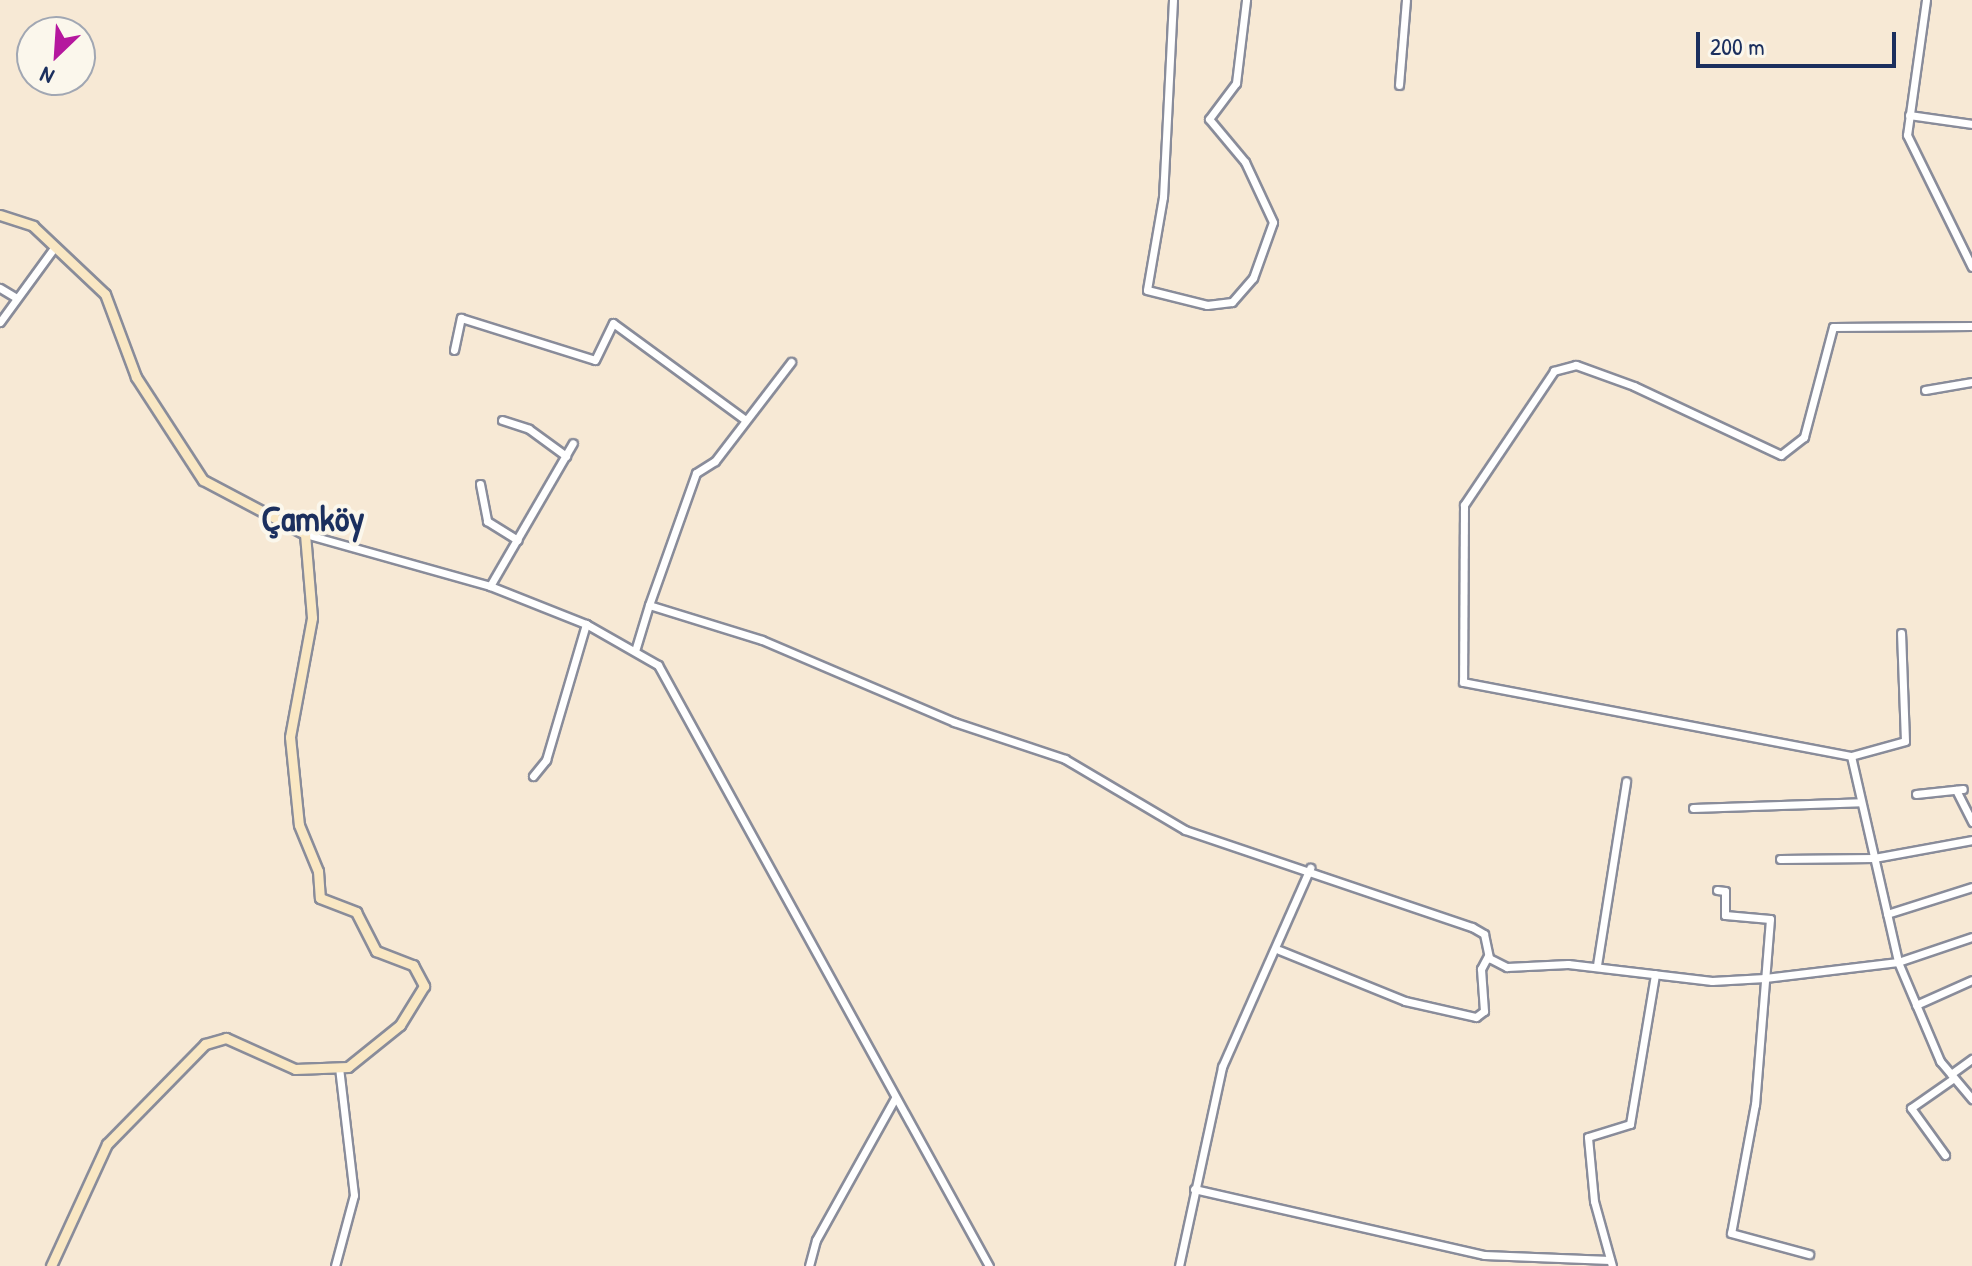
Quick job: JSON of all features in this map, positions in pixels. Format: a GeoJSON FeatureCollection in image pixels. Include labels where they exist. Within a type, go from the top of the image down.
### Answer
{"type":"FeatureCollection","features":[{"type":"Feature","properties":{"kind":"street"},"geometry":{"type":"LineString","coordinates":[[1173,0],[1163,197],[1147,290],[1207,305],[1232,302],[1253,278],[1273,222],[1245,162],[1209,119],[1236,83],[1246,0]]}},
{"type":"Feature","properties":{"kind":"street"},"geometry":{"type":"LineString","coordinates":[[1399,85],[1406,0]]}},
{"type":"Feature","properties":{"kind":"street"},"geometry":{"type":"LineString","coordinates":[[1926,0],[1909,115],[1915,156],[1972,267]]}},
{"type":"Feature","properties":{"kind":"street"},"geometry":{"type":"LineString","coordinates":[[1909,115],[1972,124]]}},
{"type":"Feature","properties":{"kind":"street"},"geometry":{"type":"LineString","coordinates":[[0,215],[33,226],[105,294],[136,377],[203,480],[305,534],[490,586],[586,624],[635,651],[671,680],[895,1098],[989,1266]]}},
{"type":"Feature","properties":{"kind":"street"},"geometry":{"type":"LineString","coordinates":[[0,322],[15,297],[54,248]]}},
{"type":"Feature","properties":{"kind":"street"},"geometry":{"type":"LineString","coordinates":[[0,288],[15,297]]}},
{"type":"Feature","properties":{"kind":"street"},"geometry":{"type":"LineString","coordinates":[[454,350],[461,318],[595,360],[613,323],[743,418]]}},
{"type":"Feature","properties":{"kind":"street"},"geometry":{"type":"LineString","coordinates":[[1901,633],[1905,741],[1851,756],[1463,682],[1464,505],[1554,371],[1576,365],[1634,386],[1781,455],[1804,437],[1833,327],[1972,326]]}},
{"type":"Feature","properties":{"kind":"street"},"geometry":{"type":"LineString","coordinates":[[635,651],[696,473],[715,461],[743,418],[791,362]]}},
{"type":"Feature","properties":{"kind":"street"},"geometry":{"type":"LineString","coordinates":[[1925,390],[1972,382]]}},
{"type":"Feature","properties":{"kind":"street"},"geometry":{"type":"LineString","coordinates":[[502,420],[529,429],[566,456]]}},
{"type":"Feature","properties":{"kind":"street"},"geometry":{"type":"LineString","coordinates":[[490,586],[573,443]]}},
{"type":"Feature","properties":{"kind":"street"},"geometry":{"type":"LineString","coordinates":[[480,484],[487,521],[517,540]]}},
{"type":"Feature","properties":{"kind":"street"},"geometry":{"type":"LineString","coordinates":[[51,1266],[107,1144],[205,1044],[226,1038],[295,1069],[339,1068],[400,1025],[424,986],[413,965],[376,951],[356,912],[320,898],[318,871],[299,825],[290,737],[312,618],[305,534]]}},
{"type":"Feature","properties":{"kind":"street"},"geometry":{"type":"LineString","coordinates":[[649,605],[762,640],[954,722],[1065,759],[1185,830],[1310,868],[1472,927],[1484,934],[1488,956],[1484,1011],[1476,1017],[1405,1001],[1279,950]]}},
{"type":"Feature","properties":{"kind":"street"},"geometry":{"type":"LineString","coordinates":[[533,776],[546,760],[586,624]]}},
{"type":"Feature","properties":{"kind":"street"},"geometry":{"type":"LineString","coordinates":[[1851,756],[1898,962],[1916,1005],[1953,1076],[1972,1099]]}},
{"type":"Feature","properties":{"kind":"street"},"geometry":{"type":"LineString","coordinates":[[1597,965],[1626,781]]}},
{"type":"Feature","properties":{"kind":"street"},"geometry":{"type":"LineString","coordinates":[[1916,794],[1960,789],[1972,822]]}},
{"type":"Feature","properties":{"kind":"street"},"geometry":{"type":"LineString","coordinates":[[1693,808],[1861,802]]}},
{"type":"Feature","properties":{"kind":"street"},"geometry":{"type":"LineString","coordinates":[[1780,859],[1874,858],[1972,840]]}},
{"type":"Feature","properties":{"kind":"street"},"geometry":{"type":"LineString","coordinates":[[1179,1266],[1224,1060],[1279,950],[1310,868]]}},
{"type":"Feature","properties":{"kind":"street"},"geometry":{"type":"LineString","coordinates":[[1887,914],[1972,887]]}},
{"type":"Feature","properties":{"kind":"street"},"geometry":{"type":"LineString","coordinates":[[1717,890],[1725,891],[1725,915],[1770,919],[1755,1104],[1731,1233],[1809,1254]]}},
{"type":"Feature","properties":{"kind":"street"},"geometry":{"type":"LineString","coordinates":[[1488,956],[1528,970],[1597,965],[1655,974],[1765,978],[1898,962],[1972,937]]}},
{"type":"Feature","properties":{"kind":"street"},"geometry":{"type":"LineString","coordinates":[[1194,1189],[1484,1255],[1611,1263],[1588,1137],[1630,1124],[1655,974]]}},
{"type":"Feature","properties":{"kind":"street"},"geometry":{"type":"LineString","coordinates":[[1916,1005],[1972,980]]}},
{"type":"Feature","properties":{"kind":"street"},"geometry":{"type":"LineString","coordinates":[[1945,1155],[1911,1108],[1972,1059]]}},
{"type":"Feature","properties":{"kind":"street"},"geometry":{"type":"LineString","coordinates":[[335,1266],[354,1195],[339,1068]]}},
{"type":"Feature","properties":{"kind":"street"},"geometry":{"type":"LineString","coordinates":[[809,1266],[816,1240],[895,1098]]}},
{"type":"Feature","properties":{"kind":"district","name":"Çamköy"},"geometry":{"type":"Point","coordinates":[313,518]}}]}
